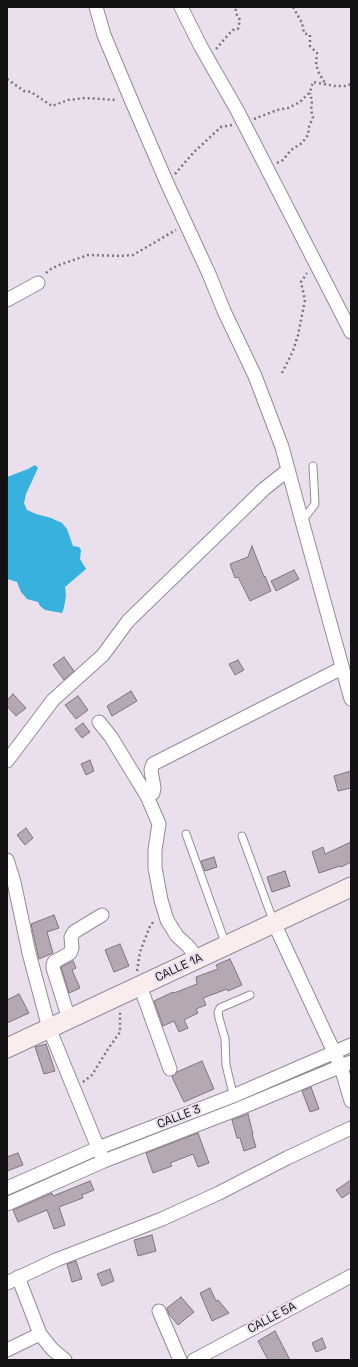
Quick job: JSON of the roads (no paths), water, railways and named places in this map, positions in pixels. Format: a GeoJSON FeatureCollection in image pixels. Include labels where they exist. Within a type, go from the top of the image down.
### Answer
{"type":"FeatureCollection","features":[{"type":"Feature","properties":{"kind":"street"},"geometry":{"type":"LineString","coordinates":[[96,7],[104,35],[132,102],[224,311],[255,376],[282,447],[351,699]]}},
{"type":"Feature","properties":{"kind":"street"},"geometry":{"type":"LineString","coordinates":[[181,7],[243,122],[314,263],[351,332]]}},
{"type":"Feature","properties":{"kind":"street"},"geometry":{"type":"LineString","coordinates":[[7,300],[38,283]]}},
{"type":"Feature","properties":{"kind":"street"},"geometry":{"type":"LineString","coordinates":[[7,761],[53,700],[103,655],[128,621],[264,489],[288,470]]}},
{"type":"Feature","properties":{"kind":"street"},"geometry":{"type":"LineString","coordinates":[[147,796],[153,793],[154,788],[151,770],[153,764],[159,760],[342,668]]}},
{"type":"Feature","properties":{"kind":"street"},"geometry":{"type":"LineString","coordinates":[[99,722],[111,737],[147,796],[159,824],[154,850],[160,900],[167,920],[177,936],[188,946],[198,959]]}},
{"type":"Feature","properties":{"kind":"street"},"geometry":{"type":"LineString","coordinates":[[7,860],[14,882],[29,953],[49,1028],[104,1161]]}},
{"type":"Feature","properties":{"kind":"street","name":"CALLE 1A"},"geometry":{"type":"LineString","coordinates":[[7,1048],[351,887]]}},
{"type":"Feature","properties":{"kind":"street"},"geometry":{"type":"LineString","coordinates":[[69,1019],[53,965],[54,962],[70,953],[74,932],[102,915]]}},
{"type":"Feature","properties":{"kind":"street"},"geometry":{"type":"LineString","coordinates":[[274,923],[335,1052],[346,1064],[351,1101]]}},
{"type":"Feature","properties":{"kind":"street"},"geometry":{"type":"LineString","coordinates":[[137,987],[170,1069]]}},
{"type":"Feature","properties":{"kind":"street","name":"CALLE 3"},"geometry":{"type":"LineString","coordinates":[[7,1188],[98,1148],[233,1096],[351,1045]]}},
{"type":"Feature","properties":{"kind":"street","name":"CALLE 3"},"geometry":{"type":"LineString","coordinates":[[7,1204],[104,1161],[238,1109],[346,1064]]}},
{"type":"Feature","properties":{"kind":"street"},"geometry":{"type":"LineString","coordinates":[[65,1360],[52,1349],[40,1334],[12,1280],[56,1260],[162,1219],[219,1193],[287,1158],[351,1128]]}},
{"type":"Feature","properties":{"kind":"street","name":"CALLE 5A"},"geometry":{"type":"LineString","coordinates":[[194,1360],[351,1276]]}},
{"type":"Feature","properties":{"kind":"street"},"geometry":{"type":"LineString","coordinates":[[160,1311],[180,1360]]}},
{"type":"Feature","properties":{"kind":"street"},"geometry":{"type":"LineString","coordinates":[[7,1350],[40,1334]]}},
{"type":"Feature","properties":{"kind":"lane"},"geometry":{"type":"LineString","coordinates":[[302,521],[310,513],[315,504],[313,466]]}},
{"type":"Feature","properties":{"kind":"lane"},"geometry":{"type":"LineString","coordinates":[[186,834],[226,945]]}},
{"type":"Feature","properties":{"kind":"lane"},"geometry":{"type":"LineString","coordinates":[[242,836],[274,923]]}},
{"type":"Feature","properties":{"kind":"lane"},"geometry":{"type":"LineString","coordinates":[[238,1109],[233,1096],[226,1065],[225,1039],[218,1012],[220,1008],[250,995]]}},
{"type":"Feature","properties":{"kind":"water"},"geometry":{"type":"Polygon","coordinates":[[[35,465],[38,468],[26,494],[24,503],[27,510],[62,523],[67,529],[73,546],[79,547],[81,550],[80,559],[86,569],[65,587],[66,595],[62,613],[45,610],[38,602],[27,599],[21,592],[17,582],[7,579],[7,477],[35,465]]]}}]}
